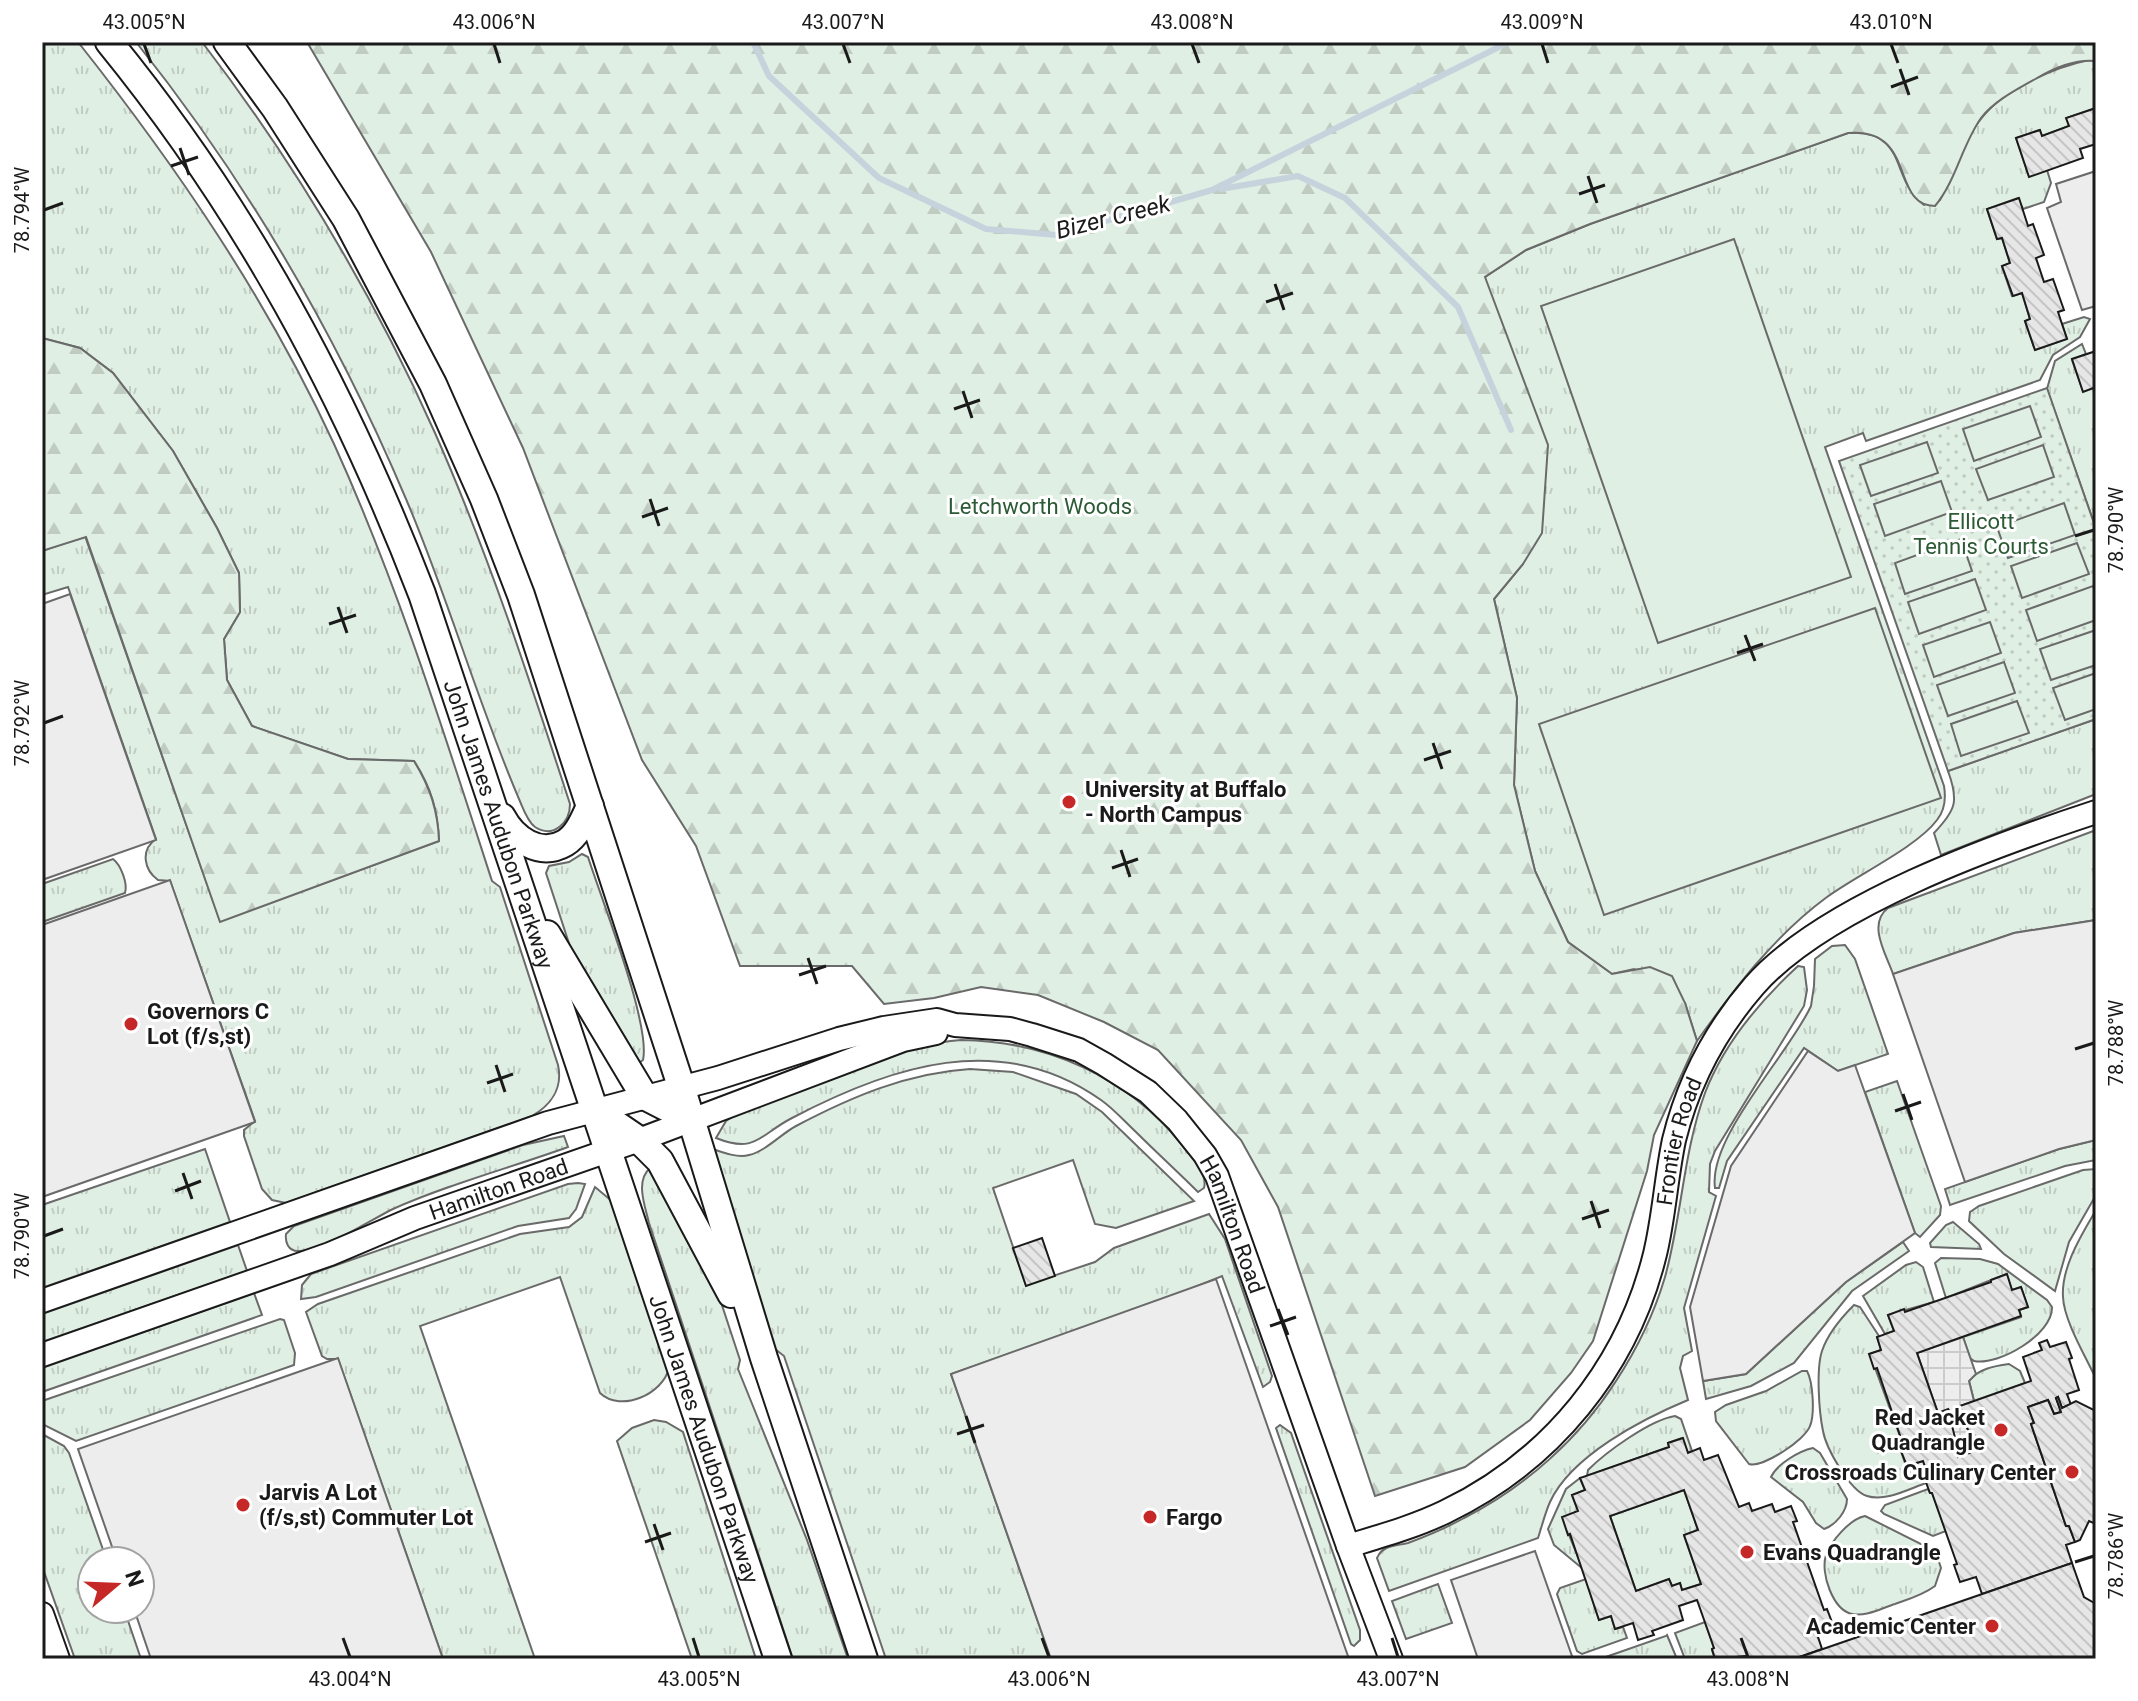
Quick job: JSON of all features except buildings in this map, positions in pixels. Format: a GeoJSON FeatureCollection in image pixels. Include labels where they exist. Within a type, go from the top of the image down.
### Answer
{"type":"FeatureCollection","features":[{"type":"Feature","properties":{"kind":"main road","name":"John James Audubon Parkway"},"geometry":{"type":"LineString","coordinates":[[109,42],[212,179],[315,352],[390,509],[422,594],[610,1150],[778,1659]]}},
{"type":"Feature","properties":{"kind":"main road"},"geometry":{"type":"LineString","coordinates":[[227,42],[275,108],[346,219],[433,384],[484,499],[521,595],[681,1086],[764,1358],[864,1659]]}},
{"type":"Feature","properties":{"kind":"main road"},"geometry":{"type":"LineString","coordinates":[[489,792],[509,830],[518,840],[529,845],[550,847],[565,843],[576,832],[590,806]]}},
{"type":"Feature","properties":{"kind":"main road"},"geometry":{"type":"LineString","coordinates":[[521,890],[644,1096],[691,1120]]}},
{"type":"Feature","properties":{"kind":"main road"},"geometry":{"type":"LineString","coordinates":[[595,1110],[639,1140],[660,1161],[764,1358]]}},
{"type":"Feature","properties":{"kind":"street","name":"Frontier Road"},"geometry":{"type":"LineString","coordinates":[[1348,1546],[1435,1517],[1500,1482],[1550,1441],[1596,1386],[1613,1360],[1641,1302],[1656,1252],[1674,1142],[1690,1091],[1711,1045],[1735,1009],[1771,969],[1838,921],[1922,879],[2096,812]]}},
{"type":"Feature","properties":{"kind":"street","name":"Hamilton Road"},"geometry":{"type":"LineString","coordinates":[[42,1301],[548,1123],[718,1078],[839,1039],[937,1020],[955,1025],[1010,1029],[1079,1050],[1148,1092],[1191,1136],[1217,1176],[1391,1659]]}},
{"type":"Feature","properties":{"kind":"street","name":"Hamilton Road"},"geometry":{"type":"LineString","coordinates":[[42,1355],[330,1254],[415,1218],[639,1140],[903,1040],[938,1033],[955,1025]]}},
{"type":"Feature","properties":{"kind":"street"},"geometry":{"type":"LineString","coordinates":[[42,1614],[58,1659]]}},
{"type":"Feature","properties":{"kind":"green space"},"geometry":{"type":"Polygon","coordinates":[[[42,42],[78,42],[115,89],[218,236],[308,390],[357,497],[399,605],[492,881],[500,887],[558,1065],[559,1081],[554,1095],[545,1107],[532,1116],[286,1203],[272,1200],[262,1189],[244,1136],[244,1130],[255,1121],[170,881],[158,880],[147,866],[146,854],[156,839],[68,587],[42,595],[42,551],[85,536],[220,921],[439,841],[435,809],[425,780],[414,761],[348,759],[252,726],[227,680],[224,639],[240,612],[239,573],[217,528],[173,451],[113,373],[80,348],[42,338],[42,42]]]}},
{"type":"Feature","properties":{"kind":"green space"},"geometry":{"type":"Polygon","coordinates":[[[136,42],[202,42],[300,182],[358,280],[435,433],[490,570],[570,804],[567,817],[560,827],[542,830],[535,827],[526,814],[406,499],[320,319],[215,149],[136,42]]]}},
{"type":"Feature","properties":{"kind":"green space","name":"Letchworth Woods"},"geometry":{"type":"Polygon","coordinates":[[[307,42],[2096,42],[2096,61],[2073,63],[2051,71],[2007,95],[1981,118],[1935,206],[1921,203],[1912,194],[1894,153],[1884,142],[1870,134],[1848,133],[1590,224],[1526,250],[1485,277],[1548,445],[1542,533],[1523,564],[1494,599],[1517,698],[1514,785],[1535,871],[1568,942],[1612,974],[1650,967],[1672,976],[1685,1003],[1697,1041],[1654,1135],[1647,1171],[1593,1341],[1571,1373],[1530,1420],[1465,1467],[1375,1496],[1278,1207],[1241,1140],[1158,1050],[1104,1022],[1038,995],[981,987],[934,998],[884,1004],[852,966],[740,966],[696,846],[642,760],[523,448],[431,252],[307,42]]]}},
{"type":"Feature","properties":{"kind":"green space"},"geometry":{"type":"Polygon","coordinates":[[[2089,60],[2096,61],[2096,108],[2067,118],[2069,126],[2042,136],[2039,130],[2016,138],[2029,176],[2047,170],[2051,183],[2044,202],[2023,209],[2018,198],[1987,209],[1997,239],[2002,238],[2010,263],[2002,266],[2012,296],[2022,293],[2030,319],[2025,321],[2035,350],[2067,339],[2062,324],[2084,317],[2090,319],[2080,337],[2053,355],[2040,380],[1866,441],[1863,433],[1825,447],[1944,786],[1942,812],[1916,840],[1827,897],[1790,928],[1741,982],[1697,1041],[1685,1003],[1634,969],[1612,974],[1568,942],[1535,871],[1514,785],[1517,698],[1494,599],[1523,564],[1485,277],[1526,250],[1590,224],[1848,133],[1867,134],[1881,139],[1890,147],[1913,194],[1924,205],[1940,200],[1971,134],[1994,105],[2032,80],[2089,60]]]}},
{"type":"Feature","properties":{"kind":"green space"},"geometry":{"type":"Polygon","coordinates":[[[1734,239],[1851,577],[1658,643],[1541,306],[1734,239]]]}},
{"type":"Feature","properties":{"kind":"green space"},"geometry":{"type":"Polygon","coordinates":[[[42,338],[80,348],[113,373],[173,451],[217,528],[239,573],[240,612],[224,639],[227,680],[252,726],[348,759],[414,761],[432,800],[439,841],[220,922],[86,537],[42,551],[42,338]]]}},
{"type":"Feature","properties":{"kind":"green space"},"geometry":{"type":"Polygon","coordinates":[[[2082,344],[2086,354],[2072,360],[2083,391],[2096,387],[2096,529],[2047,389],[2055,361],[2082,344]]]}},
{"type":"Feature","properties":{"kind":"green space","name":"Ellicott Tennis Courts"},"geometry":{"type":"Polygon","coordinates":[[[2047,388],[2096,529],[2096,719],[1948,771],[1839,461],[2047,388]]]}},
{"type":"Feature","properties":{"kind":"green space"},"geometry":{"type":"Polygon","coordinates":[[[2030,406],[2041,437],[1974,461],[1963,429],[2030,406]]]}},
{"type":"Feature","properties":{"kind":"green space"},"geometry":{"type":"Polygon","coordinates":[[[1927,442],[1938,473],[1871,496],[1860,465],[1927,442]]]}},
{"type":"Feature","properties":{"kind":"green space"},"geometry":{"type":"Polygon","coordinates":[[[2043,445],[2054,477],[1988,500],[1976,469],[2043,445]]]}},
{"type":"Feature","properties":{"kind":"green space"},"geometry":{"type":"Polygon","coordinates":[[[1941,481],[1952,512],[1885,536],[1874,504],[1941,481]]]}},
{"type":"Feature","properties":{"kind":"green space"},"geometry":{"type":"Polygon","coordinates":[[[2064,503],[2075,535],[2008,558],[1997,527],[2064,503]]]}},
{"type":"Feature","properties":{"kind":"green space"},"geometry":{"type":"Polygon","coordinates":[[[1961,539],[1972,571],[1905,594],[1895,563],[1961,539]]]}},
{"type":"Feature","properties":{"kind":"green space"},"geometry":{"type":"Polygon","coordinates":[[[2077,543],[2089,574],[2022,598],[2011,566],[2077,543]]]}},
{"type":"Feature","properties":{"kind":"green space"},"geometry":{"type":"Polygon","coordinates":[[[1975,579],[1986,610],[1919,634],[1908,602],[1975,579]]]}},
{"type":"Feature","properties":{"kind":"green space"},"geometry":{"type":"Polygon","coordinates":[[[2093,586],[2096,620],[2037,641],[2026,610],[2093,586]]]}},
{"type":"Feature","properties":{"kind":"green space"},"geometry":{"type":"Polygon","coordinates":[[[1875,608],[1941,798],[1604,915],[1539,724],[1875,608]]]}},
{"type":"Feature","properties":{"kind":"green space"},"geometry":{"type":"Polygon","coordinates":[[[1990,622],[2001,653],[1934,677],[1923,645],[1990,622]]]}},
{"type":"Feature","properties":{"kind":"green space"},"geometry":{"type":"Polygon","coordinates":[[[2096,630],[2096,665],[2051,680],[2040,649],[2096,630]]]}},
{"type":"Feature","properties":{"kind":"green space"},"geometry":{"type":"Polygon","coordinates":[[[2004,662],[2015,693],[1948,716],[1937,685],[2004,662]]]}},
{"type":"Feature","properties":{"kind":"green space"},"geometry":{"type":"Polygon","coordinates":[[[2096,673],[2096,709],[2065,720],[2053,688],[2096,673]]]}},
{"type":"Feature","properties":{"kind":"green space"},"geometry":{"type":"Polygon","coordinates":[[[2017,701],[2029,733],[1961,756],[1951,724],[2017,701]]]}},
{"type":"Feature","properties":{"kind":"green space"},"geometry":{"type":"Polygon","coordinates":[[[2096,719],[2096,794],[1941,855],[1934,833],[1953,805],[1954,790],[1948,771],[2096,719]]]}},
{"type":"Feature","properties":{"kind":"green space"},"geometry":{"type":"Polygon","coordinates":[[[2096,830],[2096,920],[2014,933],[1893,974],[1879,931],[1879,922],[1888,908],[2096,830]]]}},
{"type":"Feature","properties":{"kind":"green space"},"geometry":{"type":"Polygon","coordinates":[[[582,854],[588,857],[633,991],[643,1043],[643,1060],[636,1065],[579,974],[546,873],[549,866],[569,862],[582,854]]]}},
{"type":"Feature","properties":{"kind":"green space"},"geometry":{"type":"Polygon","coordinates":[[[113,859],[123,875],[125,893],[42,922],[42,884],[113,859]]]}},
{"type":"Feature","properties":{"kind":"green space"},"geometry":{"type":"Polygon","coordinates":[[[1845,945],[1855,959],[1888,1054],[1838,1071],[1804,1048],[1727,1161],[1719,1188],[1715,1188],[1716,1168],[1736,1121],[1811,1006],[1815,959],[1832,946],[1845,945]]]}},
{"type":"Feature","properties":{"kind":"green space"},"geometry":{"type":"Polygon","coordinates":[[[1798,966],[1804,967],[1807,990],[1804,1006],[1710,1164],[1709,1192],[1716,1196],[1684,1308],[1692,1351],[1683,1356],[1680,1368],[1688,1400],[1630,1428],[1574,1469],[1550,1502],[1538,1538],[1389,1591],[1377,1558],[1381,1551],[1443,1528],[1508,1492],[1568,1442],[1616,1381],[1644,1331],[1665,1277],[1692,1138],[1705,1093],[1722,1057],[1744,1024],[1798,966]]]}},
{"type":"Feature","properties":{"kind":"green space"},"geometry":{"type":"Polygon","coordinates":[[[961,1040],[1024,1047],[1084,1067],[1111,1082],[1161,1121],[1194,1160],[1204,1177],[1204,1188],[1198,1192],[1101,1100],[1063,1078],[1024,1066],[985,1061],[946,1063],[868,1083],[792,1118],[749,1143],[716,1138],[726,1121],[740,1112],[821,1078],[904,1050],[961,1040]]]}},
{"type":"Feature","properties":{"kind":"green space"},"geometry":{"type":"Polygon","coordinates":[[[970,1069],[1013,1072],[1076,1094],[1102,1112],[1194,1201],[1116,1228],[1095,1224],[1073,1160],[993,1188],[1026,1285],[1095,1262],[1114,1248],[1209,1214],[1225,1239],[1272,1376],[1263,1387],[1222,1276],[951,1374],[1051,1659],[886,1659],[784,1356],[775,1349],[714,1161],[713,1149],[749,1155],[796,1126],[859,1096],[902,1081],[970,1069]]]}},
{"type":"Feature","properties":{"kind":"green space"},"geometry":{"type":"Polygon","coordinates":[[[1897,1081],[1941,1206],[1940,1215],[1920,1237],[1915,1233],[1865,1092],[1897,1081]]]}},
{"type":"Feature","properties":{"kind":"green space"},"geometry":{"type":"Polygon","coordinates":[[[564,1136],[568,1147],[414,1200],[320,1246],[298,1251],[287,1243],[286,1234],[294,1226],[523,1145],[564,1136]]]}},
{"type":"Feature","properties":{"kind":"green space"},"geometry":{"type":"Polygon","coordinates":[[[2096,1140],[2096,1160],[2065,1166],[1950,1205],[1945,1189],[2059,1149],[2096,1140]]]}},
{"type":"Feature","properties":{"kind":"green space"},"geometry":{"type":"Polygon","coordinates":[[[205,1149],[230,1222],[42,1288],[42,1205],[205,1149]]]}},
{"type":"Feature","properties":{"kind":"green space"},"geometry":{"type":"Polygon","coordinates":[[[650,1168],[714,1281],[740,1360],[738,1369],[807,1540],[848,1659],[793,1659],[649,1223],[642,1187],[645,1173],[650,1168]]]}},
{"type":"Feature","properties":{"kind":"green space"},"geometry":{"type":"Polygon","coordinates":[[[2096,1169],[2096,1195],[2069,1242],[2055,1291],[2004,1254],[1969,1221],[1970,1212],[1979,1206],[2083,1170],[2096,1169]]]}},
{"type":"Feature","properties":{"kind":"green space"},"geometry":{"type":"Polygon","coordinates":[[[578,1183],[585,1184],[576,1209],[569,1218],[518,1226],[316,1297],[301,1299],[302,1285],[311,1274],[578,1183]]]}},
{"type":"Feature","properties":{"kind":"green space"},"geometry":{"type":"Polygon","coordinates":[[[595,1187],[613,1202],[669,1368],[659,1386],[640,1398],[619,1401],[600,1393],[560,1277],[420,1326],[535,1659],[443,1659],[338,1359],[322,1356],[306,1312],[318,1304],[520,1234],[569,1227],[582,1217],[595,1187]]]}},
{"type":"Feature","properties":{"kind":"green space"},"geometry":{"type":"Polygon","coordinates":[[[2096,1210],[2096,1379],[2071,1328],[2064,1307],[2063,1286],[2069,1263],[2096,1210]]]}},
{"type":"Feature","properties":{"kind":"green space"},"geometry":{"type":"Polygon","coordinates":[[[1953,1222],[1981,1249],[1931,1247],[1930,1243],[1946,1225],[1953,1222]]]}},
{"type":"Feature","properties":{"kind":"green space"},"geometry":{"type":"Polygon","coordinates":[[[1903,1242],[1909,1251],[1852,1291],[1794,1363],[1751,1386],[1706,1399],[1703,1381],[1746,1374],[1846,1282],[1903,1242]]]}},
{"type":"Feature","properties":{"kind":"green space"},"geometry":{"type":"Polygon","coordinates":[[[238,1245],[247,1271],[42,1342],[42,1314],[238,1245]]]}},
{"type":"Feature","properties":{"kind":"green space"},"geometry":{"type":"Polygon","coordinates":[[[1941,1258],[1980,1259],[1998,1264],[2047,1300],[2052,1307],[2044,1328],[2010,1353],[1974,1361],[1963,1337],[2021,1317],[2019,1310],[2028,1307],[2021,1287],[2012,1290],[2006,1274],[1946,1298],[1935,1263],[1941,1258]]]}},
{"type":"Feature","properties":{"kind":"green space"},"geometry":{"type":"Polygon","coordinates":[[[1916,1262],[1923,1267],[1934,1302],[1888,1315],[1894,1331],[1885,1334],[1863,1296],[1906,1265],[1916,1262]]]}},
{"type":"Feature","properties":{"kind":"green space"},"geometry":{"type":"Polygon","coordinates":[[[254,1293],[262,1315],[42,1392],[42,1368],[254,1293]]]}},
{"type":"Feature","properties":{"kind":"green space"},"geometry":{"type":"Polygon","coordinates":[[[1854,1305],[1860,1307],[1879,1336],[1881,1350],[1870,1354],[1905,1450],[1901,1451],[1906,1466],[1923,1461],[1928,1475],[1926,1483],[1889,1496],[1867,1496],[1853,1486],[1834,1458],[1823,1431],[1819,1391],[1822,1351],[1835,1326],[1854,1305]]]}},
{"type":"Feature","properties":{"kind":"green space"},"geometry":{"type":"Polygon","coordinates":[[[284,1320],[295,1353],[294,1365],[76,1441],[42,1424],[42,1401],[284,1320]]]}},
{"type":"Feature","properties":{"kind":"green space"},"geometry":{"type":"Polygon","coordinates":[[[2009,1364],[2020,1371],[2025,1383],[1974,1401],[1969,1381],[1987,1369],[2009,1364]]]}},
{"type":"Feature","properties":{"kind":"green space"},"geometry":{"type":"Polygon","coordinates":[[[1807,1371],[1812,1390],[1812,1414],[1807,1432],[1783,1452],[1764,1462],[1749,1464],[1716,1421],[1715,1412],[1766,1391],[1807,1371]]]}},
{"type":"Feature","properties":{"kind":"green space"},"geometry":{"type":"Polygon","coordinates":[[[1675,1416],[1681,1419],[1692,1451],[1688,1453],[1682,1438],[1668,1443],[1669,1447],[1587,1476],[1588,1470],[1617,1446],[1653,1424],[1675,1416]]]}},
{"type":"Feature","properties":{"kind":"green space"},"geometry":{"type":"Polygon","coordinates":[[[654,1420],[666,1422],[683,1432],[756,1659],[692,1659],[617,1441],[632,1428],[654,1420]]]}},
{"type":"Feature","properties":{"kind":"green space"},"geometry":{"type":"Polygon","coordinates":[[[1280,1425],[1291,1433],[1360,1630],[1360,1640],[1354,1646],[1276,1428],[1280,1425]]]}},
{"type":"Feature","properties":{"kind":"green space"},"geometry":{"type":"Polygon","coordinates":[[[42,1434],[64,1446],[69,1453],[101,1545],[76,1545],[76,1625],[129,1625],[141,1659],[75,1659],[42,1566],[42,1434]]]}},
{"type":"Feature","properties":{"kind":"green space"},"geometry":{"type":"Polygon","coordinates":[[[1813,1448],[1820,1453],[1847,1499],[1840,1517],[1824,1529],[1816,1523],[1803,1502],[1771,1477],[1789,1459],[1813,1448]]]}},
{"type":"Feature","properties":{"kind":"green space"},"geometry":{"type":"Polygon","coordinates":[[[1580,1478],[1585,1490],[1572,1495],[1578,1511],[1569,1535],[1583,1569],[1554,1545],[1548,1529],[1566,1489],[1580,1478]]]}},
{"type":"Feature","properties":{"kind":"green space"},"geometry":{"type":"Polygon","coordinates":[[[1928,1489],[1946,1531],[1933,1536],[1881,1511],[1885,1505],[1928,1489]]]}},
{"type":"Feature","properties":{"kind":"green space"},"geometry":{"type":"Polygon","coordinates":[[[1684,1490],[1698,1530],[1684,1535],[1701,1584],[1682,1590],[1680,1583],[1672,1586],[1669,1579],[1636,1591],[1610,1516],[1684,1490]]]}},
{"type":"Feature","properties":{"kind":"green space"},"geometry":{"type":"Polygon","coordinates":[[[1865,1516],[1927,1547],[1937,1556],[1941,1568],[1935,1586],[1926,1592],[1857,1615],[1845,1611],[1834,1598],[1827,1581],[1825,1563],[1832,1543],[1842,1531],[1865,1516]]]}},
{"type":"Feature","properties":{"kind":"green space"},"geometry":{"type":"Polygon","coordinates":[[[1586,1579],[1599,1620],[1611,1616],[1615,1629],[1623,1627],[1627,1638],[1582,1654],[1577,1651],[1557,1594],[1560,1588],[1586,1579]]]}},
{"type":"Feature","properties":{"kind":"green space"},"geometry":{"type":"Polygon","coordinates":[[[1438,1584],[1452,1623],[1406,1639],[1392,1601],[1438,1584]]]}},
{"type":"Feature","properties":{"kind":"green space"},"geometry":{"type":"Polygon","coordinates":[[[1705,1622],[1715,1659],[1685,1659],[1675,1633],[1705,1622]]]}},
{"type":"Feature","properties":{"kind":"green space"},"geometry":{"type":"Polygon","coordinates":[[[1666,1636],[1677,1659],[1600,1659],[1666,1636]]]}},
{"type":"Feature","properties":{"kind":"shaded area"},"geometry":{"type":"Polygon","coordinates":[[[2096,171],[2096,306],[2082,310],[2047,208],[2061,202],[2056,184],[2096,171]]]}},
{"type":"Feature","properties":{"kind":"shaded area"},"geometry":{"type":"Polygon","coordinates":[[[70,594],[156,840],[42,880],[42,604],[70,594]]]}},
{"type":"Feature","properties":{"kind":"shaded area","name":"Governors C Lot (f/s,st)"},"geometry":{"type":"Polygon","coordinates":[[[170,880],[255,1122],[42,1197],[42,925],[170,880]]]}},
{"type":"Feature","properties":{"kind":"shaded area"},"geometry":{"type":"Polygon","coordinates":[[[2096,920],[2096,1140],[2059,1149],[1965,1182],[1893,974],[2014,933],[2096,920]]]}},
{"type":"Feature","properties":{"kind":"shaded area"},"geometry":{"type":"Polygon","coordinates":[[[1808,1051],[1838,1071],[1855,1065],[1915,1233],[1846,1282],[1746,1374],[1703,1381],[1690,1307],[1731,1166],[1808,1051]]]}},
{"type":"Feature","properties":{"kind":"shaded area","name":"Fargo"},"geometry":{"type":"Polygon","coordinates":[[[1216,1279],[1349,1659],[1051,1659],[951,1374],[1216,1279]]]}},
{"type":"Feature","properties":{"kind":"shaded area"},"geometry":{"type":"Polygon","coordinates":[[[1963,1337],[1976,1374],[1969,1381],[1974,1401],[1957,1407],[1971,1436],[1967,1438],[1972,1452],[1958,1457],[1949,1410],[1938,1413],[1917,1353],[1963,1337]]]}},
{"type":"Feature","properties":{"kind":"shaded area","name":"Jarvis A Lot (f/s,st) Commuter Lot"},"geometry":{"type":"Polygon","coordinates":[[[338,1358],[443,1659],[151,1659],[139,1625],[156,1625],[156,1545],[111,1545],[78,1449],[338,1358]]]}},
{"type":"Feature","properties":{"kind":"shaded area"},"geometry":{"type":"Polygon","coordinates":[[[1535,1551],[1573,1659],[1478,1659],[1451,1580],[1535,1551]]]}},
{"type":"Feature","properties":{"kind":"waterway","name":"Bizer Creek"},"geometry":{"type":"LineString","coordinates":[[753,42],[769,76],[879,178],[986,229],[1057,235],[1212,190],[1509,42]]}},
{"type":"Feature","properties":{"kind":"waterway"},"geometry":{"type":"LineString","coordinates":[[1221,189],[1298,176],[1345,198],[1458,307],[1511,430]]}},
{"type":"Feature","properties":{"kind":"place","name":"University at Buffalo - North Campus"},"geometry":{"type":"Point","coordinates":[1069,802]}},
{"type":"Feature","properties":{"kind":"place","name":"Governors C Lot (f/s,st)"},"geometry":{"type":"Point","coordinates":[131,1024]}},
{"type":"Feature","properties":{"kind":"place","name":"Red Jacket Quadrangle"},"geometry":{"type":"Point","coordinates":[2001,1430]}},
{"type":"Feature","properties":{"kind":"place","name":"Crossroads Culinary Center"},"geometry":{"type":"Point","coordinates":[2072,1472]}},
{"type":"Feature","properties":{"kind":"place","name":"Jarvis A Lot (f/s,st) Commuter Lot"},"geometry":{"type":"Point","coordinates":[243,1505]}},
{"type":"Feature","properties":{"kind":"place","name":"Fargo"},"geometry":{"type":"Point","coordinates":[1150,1517]}},
{"type":"Feature","properties":{"kind":"place","name":"Evans Quadrangle"},"geometry":{"type":"Point","coordinates":[1747,1552]}},
{"type":"Feature","properties":{"kind":"place","name":"Academic Center"},"geometry":{"type":"Point","coordinates":[1992,1626]}}]}
